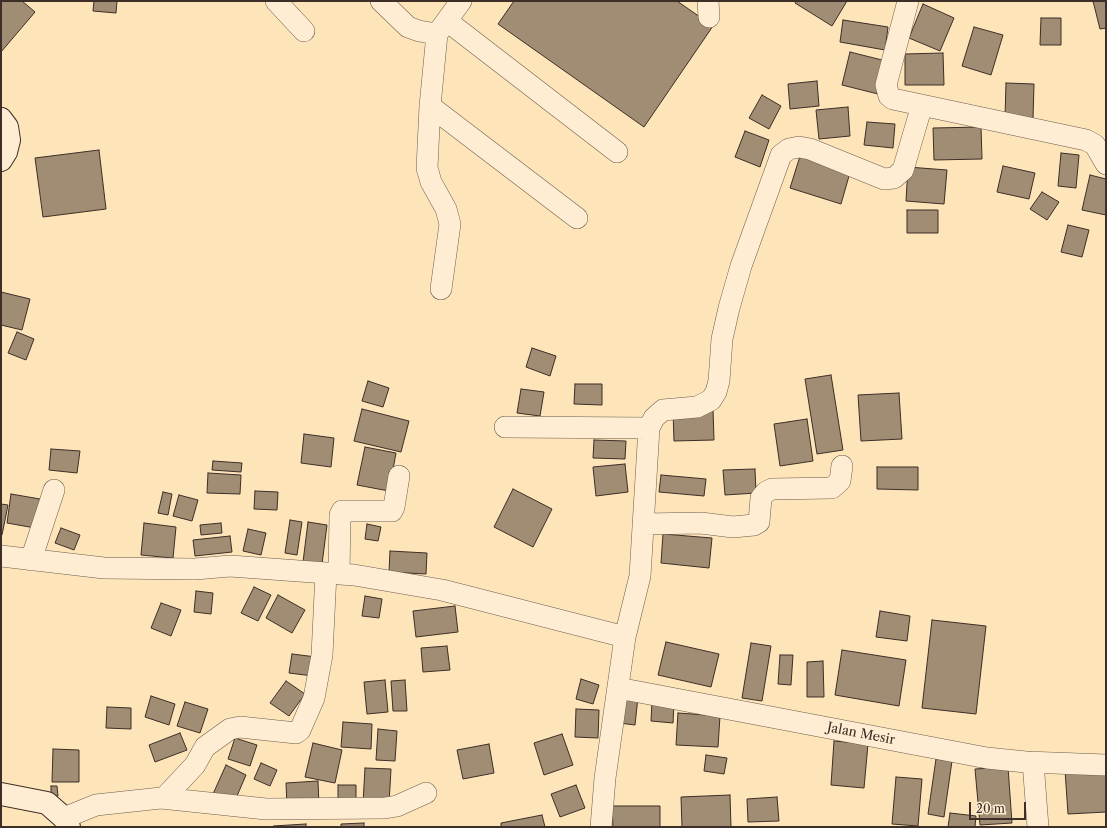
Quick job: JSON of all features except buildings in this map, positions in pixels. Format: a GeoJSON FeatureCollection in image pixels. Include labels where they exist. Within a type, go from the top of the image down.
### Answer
{"type":"FeatureCollection","features":[{"type":"Feature","properties":{"kind":"street"},"geometry":{"type":"LineString","coordinates":[[276,1],[304,31]]}},
{"type":"Feature","properties":{"kind":"street"},"geometry":{"type":"LineString","coordinates":[[381,1],[408,27],[419,31],[442,27],[617,152]]}},
{"type":"Feature","properties":{"kind":"street"},"geometry":{"type":"LineString","coordinates":[[441,289],[450,224],[446,210],[431,182],[427,168],[430,106],[442,27],[461,1]]}},
{"type":"Feature","properties":{"kind":"street"},"geometry":{"type":"LineString","coordinates":[[908,1],[886,84],[886,90],[889,96],[893,99],[1086,140],[1095,145],[1106,164]]}},
{"type":"Feature","properties":{"kind":"street"},"geometry":{"type":"LineString","coordinates":[[601,827],[605,778],[618,688],[626,637],[640,576],[649,428],[654,418],[662,410],[697,407],[711,400],[716,392],[719,381],[722,339],[729,308],[741,266],[781,155],[789,149],[799,147],[810,149],[884,179],[894,178],[903,170],[922,105]]}},
{"type":"Feature","properties":{"kind":"street"},"geometry":{"type":"LineString","coordinates":[[430,106],[577,218]]}},
{"type":"Feature","properties":{"kind":"street"},"geometry":{"type":"LineString","coordinates":[[1,119],[7,127],[9,140],[6,152],[1,160]]}},
{"type":"Feature","properties":{"kind":"street"},"geometry":{"type":"LineString","coordinates":[[505,427],[649,428]]}},
{"type":"Feature","properties":{"kind":"street"},"geometry":{"type":"LineString","coordinates":[[644,524],[701,523],[733,527],[754,525],[759,522],[761,498],[766,492],[772,489],[832,488],[840,481],[842,466]]}},
{"type":"Feature","properties":{"kind":"street"},"geometry":{"type":"LineString","coordinates":[[164,798],[195,765],[205,746],[230,729],[240,727],[296,733],[300,730],[314,698],[322,655],[340,515],[342,511],[347,510],[392,511],[394,507],[398,476]]}},
{"type":"Feature","properties":{"kind":"street"},"geometry":{"type":"LineString","coordinates":[[31,560],[54,490]]}},
{"type":"Feature","properties":{"kind":"street"},"geometry":{"type":"LineString","coordinates":[[1,556],[104,568],[195,569],[230,566],[332,573],[442,590],[626,637]]}},
{"type":"Feature","properties":{"kind":"street","name":"Jalan Mesir"},"geometry":{"type":"LineString","coordinates":[[618,688],[987,758],[1033,762],[1106,765]]}},
{"type":"Feature","properties":{"kind":"street"},"geometry":{"type":"LineString","coordinates":[[1033,762],[1038,827]]}},
{"type":"Feature","properties":{"kind":"street"},"geometry":{"type":"LineString","coordinates":[[1,794],[36,799],[47,803],[66,822],[96,805],[164,798],[266,809],[385,808],[396,806],[426,793]]}}]}
